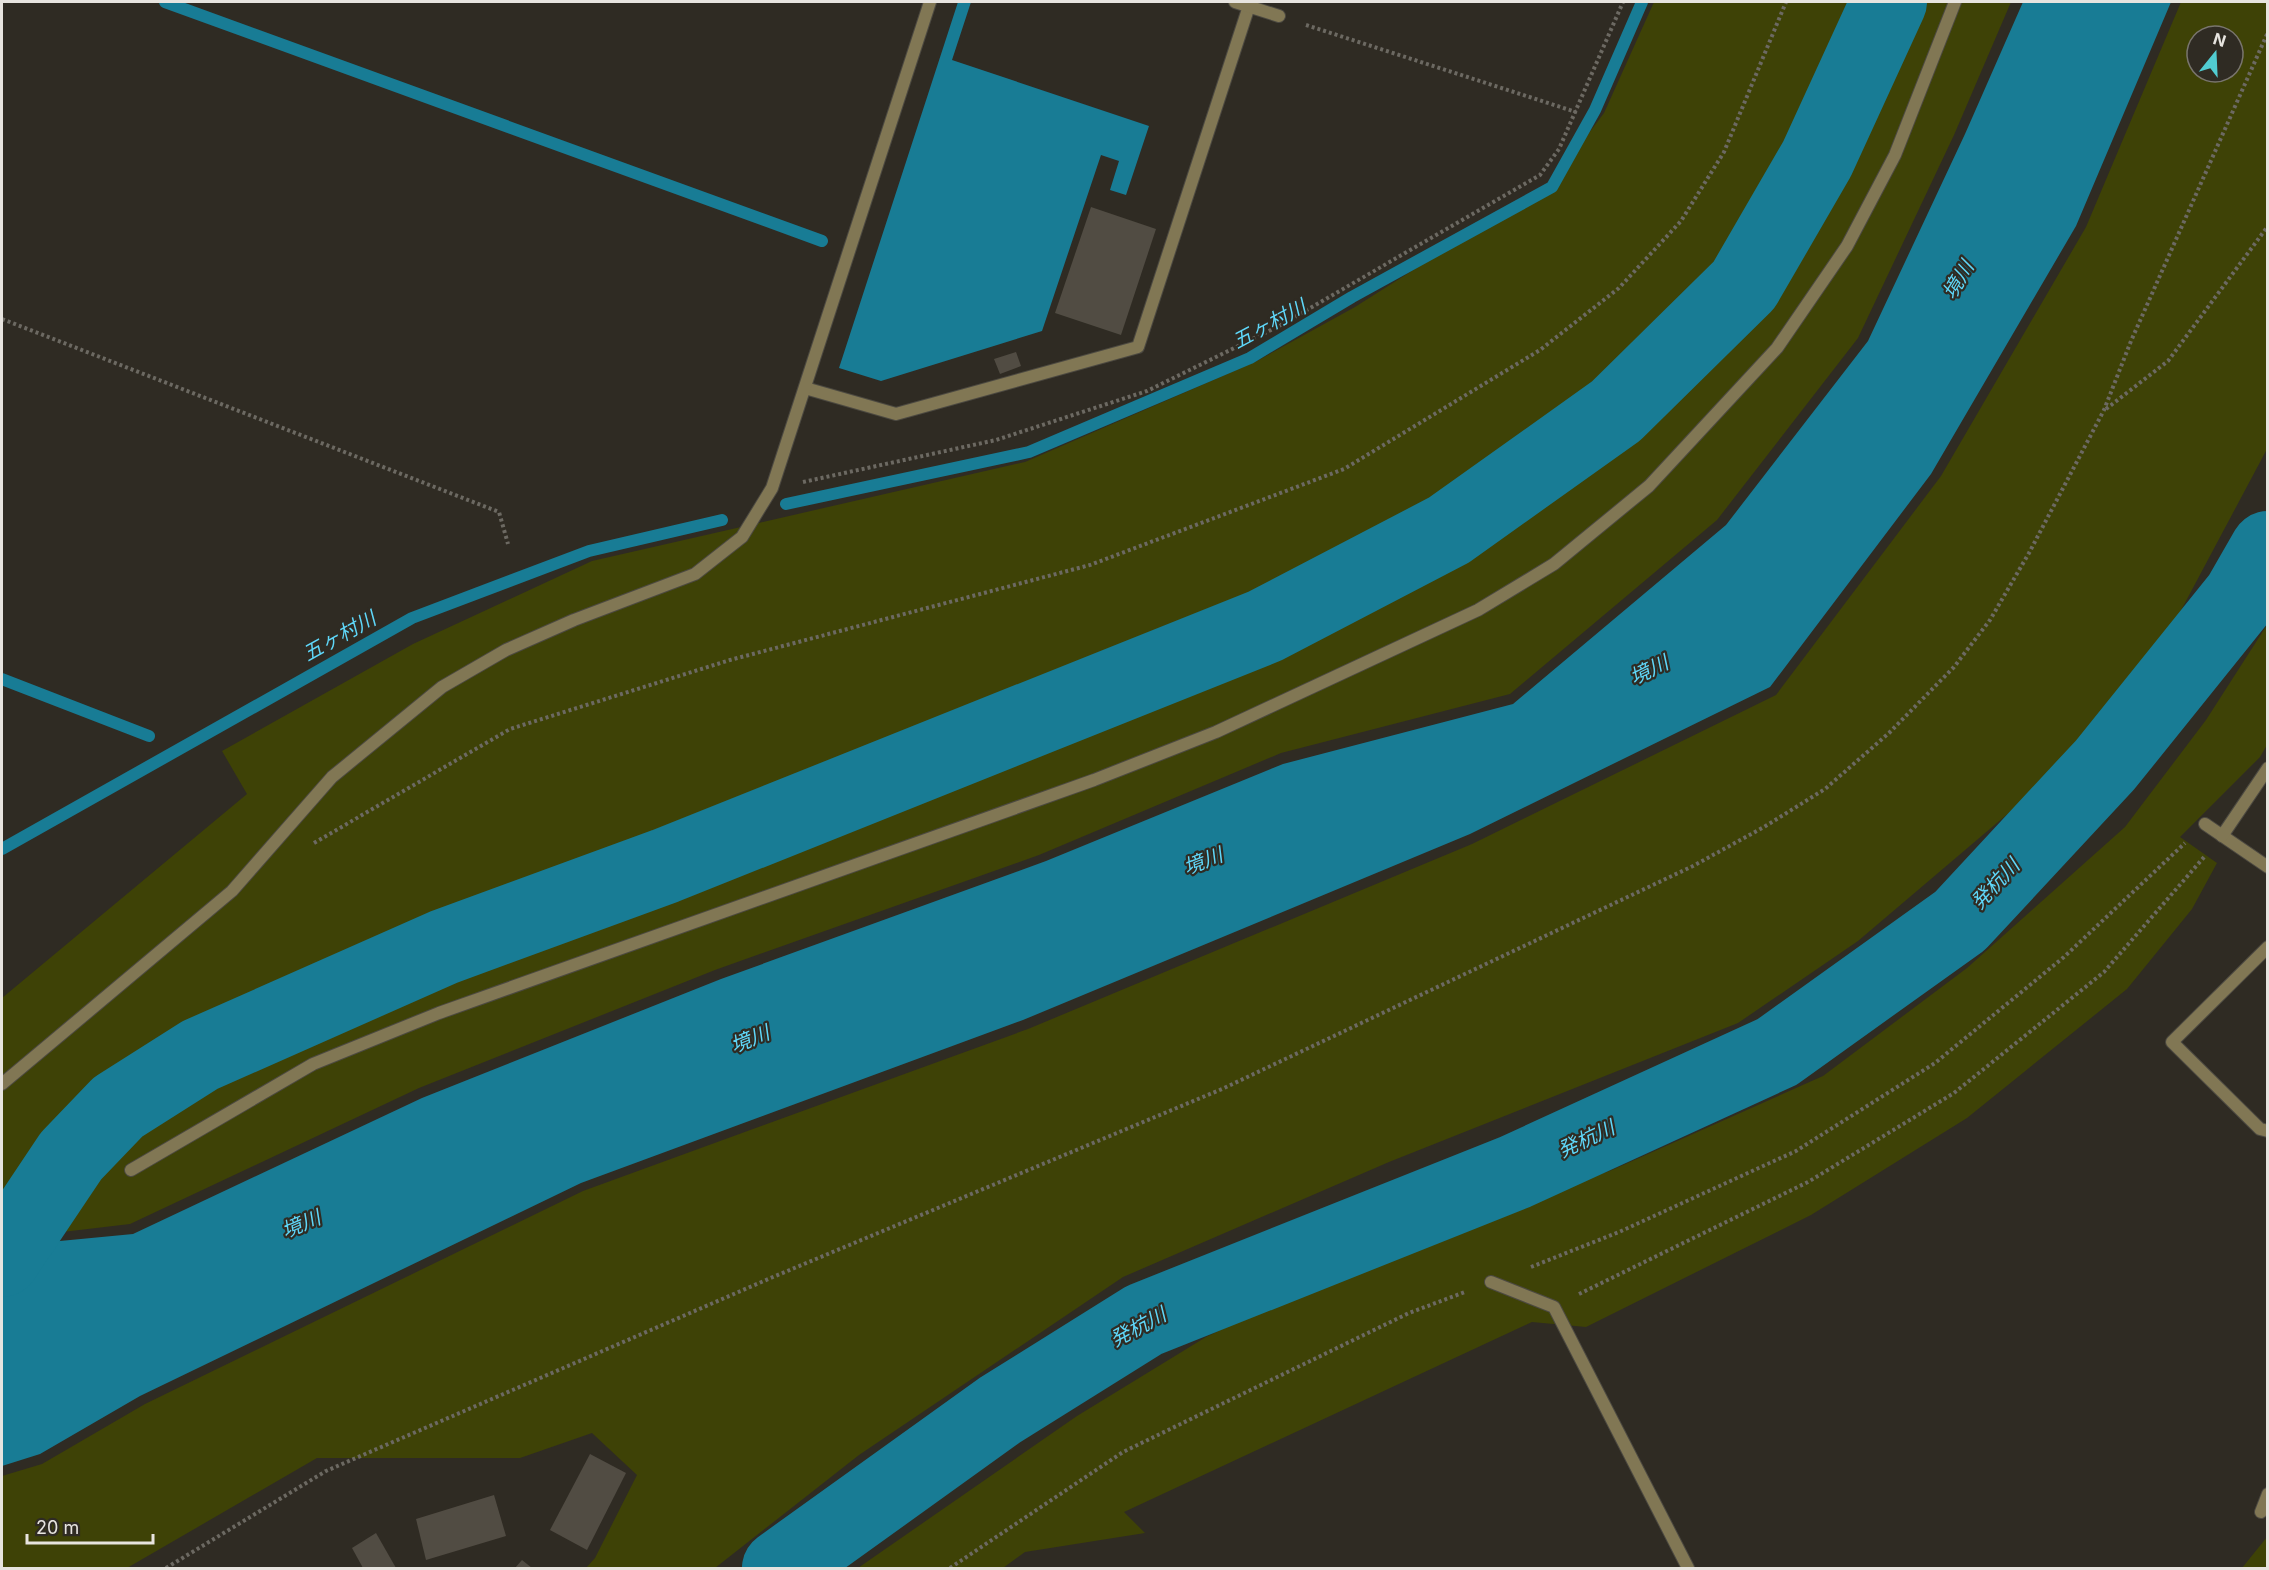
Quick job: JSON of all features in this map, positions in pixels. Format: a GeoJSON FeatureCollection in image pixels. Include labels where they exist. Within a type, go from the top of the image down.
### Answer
{"type":"FeatureCollection","features":[{"type":"Feature","properties":{"kind":"street"},"geometry":{"type":"LineString","coordinates":[[2,1084],[232,891],[332,777],[442,687],[516,646],[694,574],[742,537],[772,488],[930,2]]}},
{"type":"Feature","properties":{"kind":"street"},"geometry":{"type":"LineString","coordinates":[[1235,2],[1279,16]]}},
{"type":"Feature","properties":{"kind":"street"},"geometry":{"type":"LineString","coordinates":[[131,1170],[313,1064],[439,1013],[1094,780],[1216,732],[1478,610],[1554,564],[1648,486],[1777,348],[1847,246],[1894,155],[1955,2]]}},
{"type":"Feature","properties":{"kind":"street"},"geometry":{"type":"LineString","coordinates":[[805,388],[896,414],[1138,347],[1249,6]]}},
{"type":"Feature","properties":{"kind":"street"},"geometry":{"type":"LineString","coordinates":[[2222,836],[2268,768]]}},
{"type":"Feature","properties":{"kind":"street"},"geometry":{"type":"LineString","coordinates":[[2205,824],[2268,867]]}},
{"type":"Feature","properties":{"kind":"street"},"geometry":{"type":"LineString","coordinates":[[2268,947],[2172,1042],[2260,1129],[2268,1131]]}},
{"type":"Feature","properties":{"kind":"street"},"geometry":{"type":"LineString","coordinates":[[1491,1282],[1554,1306],[1688,1569]]}},
{"type":"Feature","properties":{"kind":"street"},"geometry":{"type":"LineString","coordinates":[[2261,1512],[2268,1494]]}},
{"type":"Feature","properties":{"kind":"path"},"geometry":{"type":"LineString","coordinates":[[772,488],[996,440],[1147,391],[1279,326],[1540,175],[1559,149],[1623,2]]}},
{"type":"Feature","properties":{"kind":"path"},"geometry":{"type":"LineString","coordinates":[[304,849],[510,729],[730,660],[1090,566],[1344,469],[1540,350],[1619,288],[1681,220],[1724,152],[1786,2]]}},
{"type":"Feature","properties":{"kind":"path"},"geometry":{"type":"LineString","coordinates":[[1279,16],[1576,112]]}},
{"type":"Feature","properties":{"kind":"path"},"geometry":{"type":"LineString","coordinates":[[166,1569],[326,1470],[773,1277],[1222,1089],[1693,866],[1764,827],[1826,789],[1889,733],[1954,667],[1990,620],[2029,553],[2104,410],[2131,341],[2268,32]]}},
{"type":"Feature","properties":{"kind":"path"},"geometry":{"type":"LineString","coordinates":[[2104,410],[2168,361],[2268,226]]}},
{"type":"Feature","properties":{"kind":"path"},"geometry":{"type":"LineString","coordinates":[[2,319],[499,512],[508,544]]}},
{"type":"Feature","properties":{"kind":"path"},"geometry":{"type":"LineString","coordinates":[[950,1569],[1123,1452],[1409,1313],[1619,1233],[1796,1151],[1935,1063],[2064,957],[2205,824]]}},
{"type":"Feature","properties":{"kind":"path"},"geometry":{"type":"LineString","coordinates":[[1554,1306],[1808,1182],[1954,1093],[2104,972],[2222,836]]}},
{"type":"Feature","properties":{"kind":"shaded area"},"geometry":{"type":"Polygon","coordinates":[[[1654,2],[2011,2],[1954,135],[1858,338],[1717,520],[1510,694],[1281,753],[1039,855],[715,970],[419,1088],[130,1224],[54,1233],[101,1163],[72,1130],[2,1191],[2,998],[247,794],[222,751],[413,644],[592,561],[1025,462],[1257,361],[1355,307],[1552,182],[1604,113],[1654,2]]]}},
{"type":"Feature","properties":{"kind":"shaded area"},"geometry":{"type":"Polygon","coordinates":[[[2181,2],[2267,2],[2267,449],[2170,631],[2031,794],[1858,941],[1738,1023],[1389,1162],[1123,1277],[859,1455],[715,1568],[586,1568],[595,1558],[637,1475],[592,1433],[520,1458],[317,1458],[127,1568],[2,1568],[2,1476],[42,1464],[145,1404],[583,1191],[1028,1029],[1472,844],[1776,695],[1941,476],[2086,227],[2181,2]]]}},
{"type":"Feature","properties":{"kind":"shaded area"},"geometry":{"type":"Polygon","coordinates":[[[2267,625],[2267,745],[2260,757],[2180,837],[2217,863],[2192,909],[2127,989],[1967,1118],[1811,1215],[1586,1327],[1532,1322],[1124,1512],[1145,1533],[1025,1552],[1003,1568],[858,1568],[1077,1416],[1206,1337],[1371,1258],[1612,1170],[1823,1076],[1967,968],[2125,827],[2206,720],[2267,625]]]}},
{"type":"Feature","properties":{"kind":"shaded area"},"geometry":{"type":"Polygon","coordinates":[[[2267,1537],[2267,1568],[2242,1568],[2267,1537]]]}},
{"type":"Feature","properties":{"kind":"water"},"geometry":{"type":"Polygon","coordinates":[[[958,2],[971,2],[952,60],[1149,126],[1126,195],[1110,190],[1119,161],[1101,155],[1042,331],[881,381],[839,368],[958,2]]]}},
{"type":"Feature","properties":{"kind":"water","name":"境川"},"geometry":{"type":"Polygon","coordinates":[[[2023,2],[2171,2],[2076,226],[1931,474],[1770,687],[1470,834],[1023,1020],[581,1183],[140,1396],[40,1454],[2,1466],[2,1200],[71,1138],[95,1163],[39,1243],[133,1234],[422,1098],[721,979],[1046,861],[1283,764],[1513,704],[1726,525],[1868,341],[1965,134],[2023,2]]]}},
{"type":"Feature","properties":{"kind":"building"},"geometry":{"type":"Polygon","coordinates":[[[1091,207],[1156,229],[1121,335],[1055,313],[1091,207]]]}},
{"type":"Feature","properties":{"kind":"building"},"geometry":{"type":"Polygon","coordinates":[[[1016,352],[1021,366],[1000,374],[994,359],[1016,352]]]}},
{"type":"Feature","properties":{"kind":"building"},"geometry":{"type":"Polygon","coordinates":[[[590,1454],[626,1473],[587,1550],[550,1530],[590,1454]]]}},
{"type":"Feature","properties":{"kind":"building"},"geometry":{"type":"Polygon","coordinates":[[[494,1495],[506,1536],[426,1560],[416,1519],[494,1495]]]}},
{"type":"Feature","properties":{"kind":"building"},"geometry":{"type":"Polygon","coordinates":[[[376,1533],[396,1568],[363,1568],[352,1548],[376,1533]]]}},
{"type":"Feature","properties":{"kind":"building"},"geometry":{"type":"Polygon","coordinates":[[[522,1560],[532,1568],[515,1568],[522,1560]]]}},
{"type":"Feature","properties":{"kind":"waterway"},"geometry":{"type":"LineString","coordinates":[[165,2],[822,241]]}},
{"type":"Feature","properties":{"kind":"waterway","name":"五ヶ村川"},"geometry":{"type":"LineString","coordinates":[[786,504],[1029,452],[1250,358],[1352,297],[1552,187],[1595,110],[1642,2]]}},
{"type":"Feature","properties":{"kind":"waterway"},"geometry":{"type":"LineString","coordinates":[[2,1259],[71,1156],[118,1107],[200,1055],[444,947],[665,866],[1265,626],[1449,530],[1616,411],[1744,285],[1817,159],[1889,2]]}},
{"type":"Feature","properties":{"kind":"waterway","name":"五ヶ村川"},"geometry":{"type":"LineString","coordinates":[[2,849],[412,618],[589,551],[722,520]]}},
{"type":"Feature","properties":{"kind":"waterway","name":"発杭川"},"geometry":{"type":"LineString","coordinates":[[780,1568],[1000,1410],[1144,1320],[1515,1172],[1777,1052],[1960,921],[2105,765],[2241,596],[2268,549]]}},
{"type":"Feature","properties":{"kind":"waterway"},"geometry":{"type":"LineString","coordinates":[[2,679],[149,736]]}}]}
